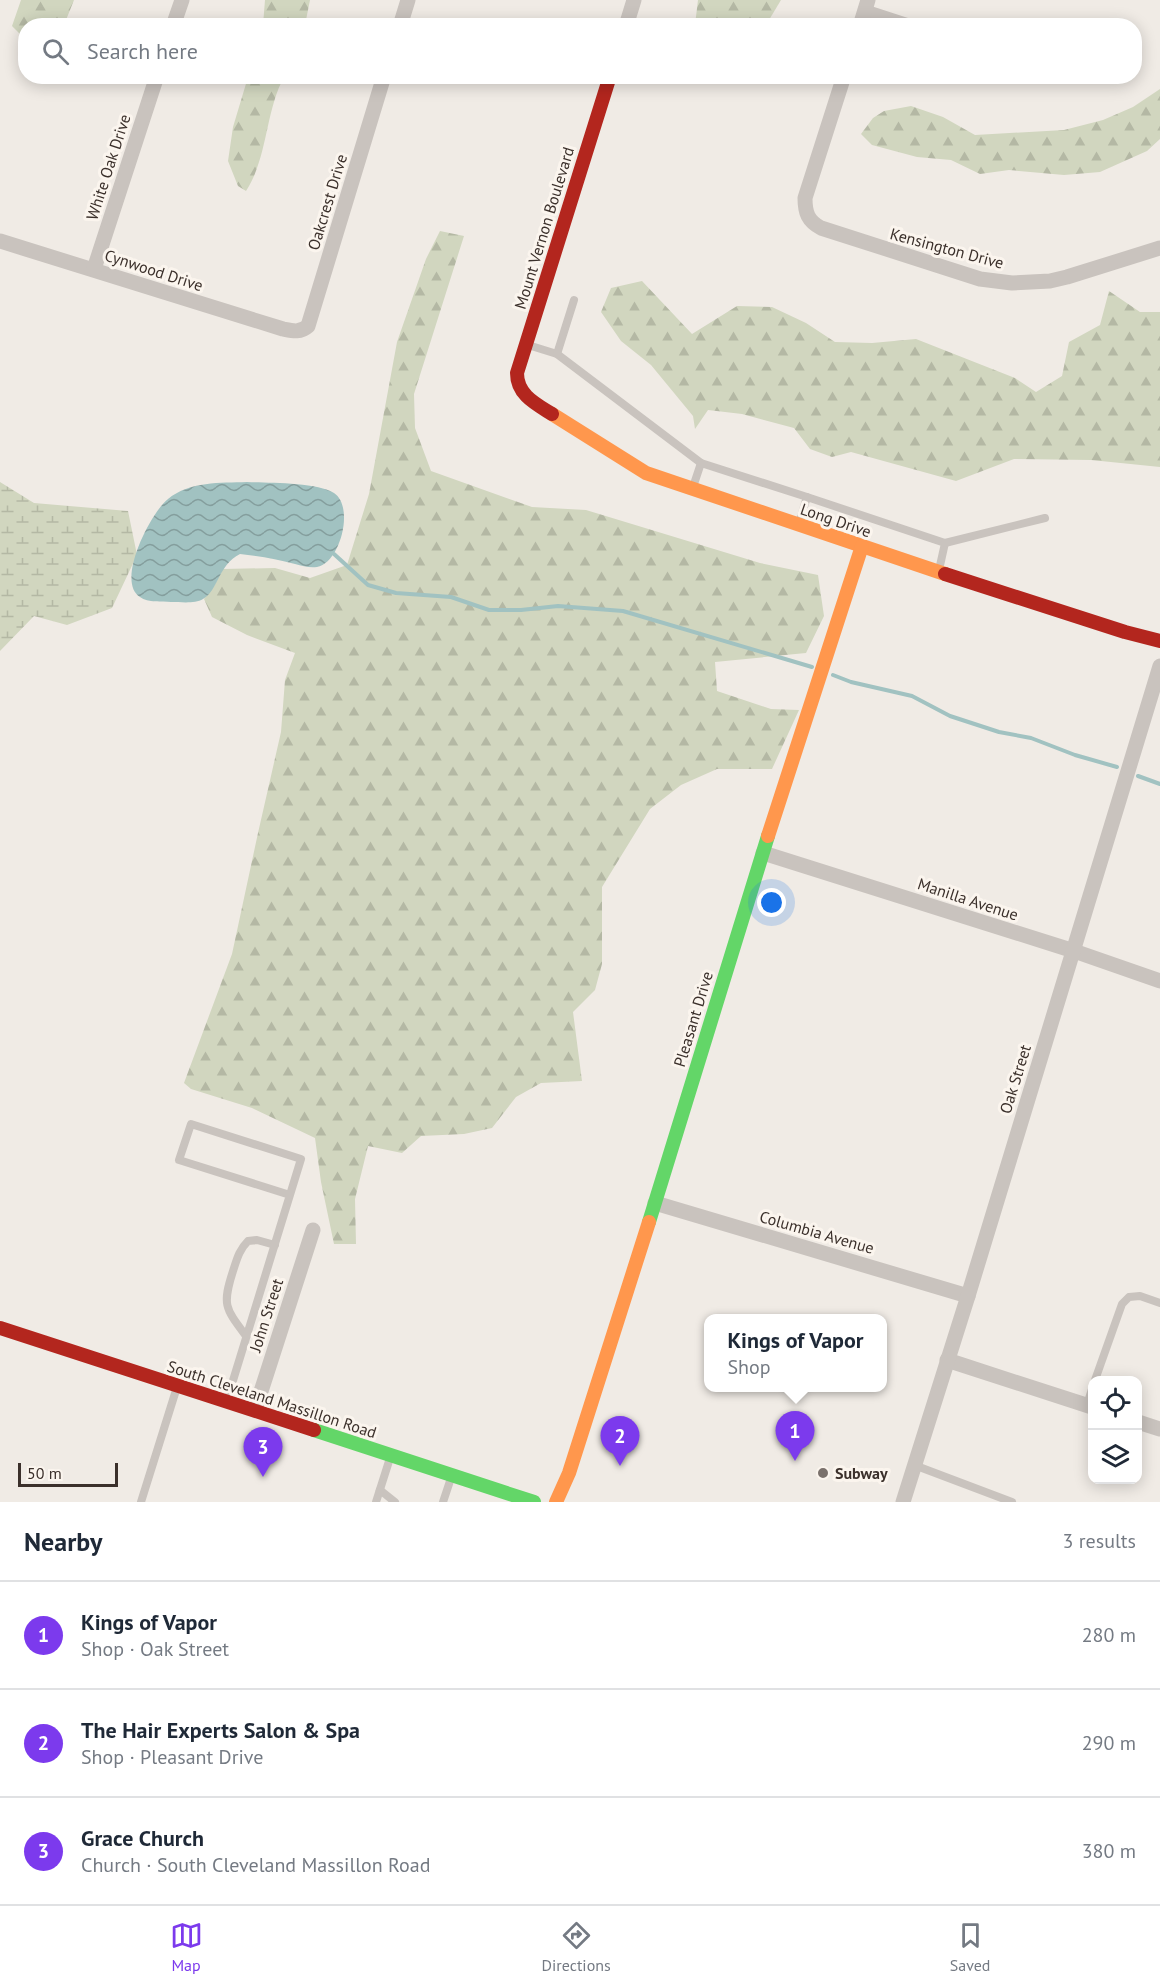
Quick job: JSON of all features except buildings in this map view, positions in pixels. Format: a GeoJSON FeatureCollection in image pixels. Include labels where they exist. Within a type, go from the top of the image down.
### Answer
{"type":"FeatureCollection","features":[{"type":"Feature","properties":{"kind":"street"},"geometry":{"type":"LineString","coordinates":[[176,18],[182,0]]}},
{"type":"Feature","properties":{"kind":"street"},"geometry":{"type":"LineString","coordinates":[[402,18],[408,0]]}},
{"type":"Feature","properties":{"kind":"street"},"geometry":{"type":"LineString","coordinates":[[628,18],[634,0]]}},
{"type":"Feature","properties":{"kind":"street"},"geometry":{"type":"LineString","coordinates":[[864,12],[883,18]]}},
{"type":"Feature","properties":{"kind":"street","name":"White Oak Drive"},"geometry":{"type":"LineString","coordinates":[[94,269],[154,84]]}},
{"type":"Feature","properties":{"kind":"street","name":"Oakcrest Drive"},"geometry":{"type":"LineString","coordinates":[[298,331],[308,326],[382,84]]}},
{"type":"Feature","properties":{"kind":"street","name":"Mount Vernon Boulevard"},"geometry":{"type":"LineString","coordinates":[[522,391],[516,382],[517,373],[607,84]]}},
{"type":"Feature","properties":{"kind":"street","name":"Kensington Drive"},"geometry":{"type":"LineString","coordinates":[[841,84],[805,198],[805,210],[812,223],[830,232],[994,282],[1050,281],[1160,248]]}},
{"type":"Feature","properties":{"kind":"street","name":"Cynwood Drive"},"geometry":{"type":"LineString","coordinates":[[0,241],[283,329],[298,331]]}},
{"type":"Feature","properties":{"kind":"street","name":"Long Drive"},"geometry":{"type":"LineString","coordinates":[[522,391],[528,399],[646,473],[939,572],[1160,641]]}},
{"type":"Feature","properties":{"kind":"street","name":"Pleasant Drive"},"geometry":{"type":"LineString","coordinates":[[556,1502],[569,1473],[655,1203],[715,1003],[862,546]]}},
{"type":"Feature","properties":{"kind":"street","name":"Oak Street"},"geometry":{"type":"LineString","coordinates":[[903,1502],[1160,666]]}},
{"type":"Feature","properties":{"kind":"street","name":"Manilla Avenue"},"geometry":{"type":"LineString","coordinates":[[763,853],[1074,951],[1160,981]]}},
{"type":"Feature","properties":{"kind":"street","name":"Columbia Avenue"},"geometry":{"type":"LineString","coordinates":[[655,1203],[968,1296]]}},
{"type":"Feature","properties":{"kind":"street","name":"John Street"},"geometry":{"type":"LineString","coordinates":[[255,1410],[313,1230]]}},
{"type":"Feature","properties":{"kind":"street","name":"South Cleveland Massillon Road"},"geometry":{"type":"LineString","coordinates":[[0,1328],[534,1502]]}},
{"type":"Feature","properties":{"kind":"street"},"geometry":{"type":"LineString","coordinates":[[947,1360],[1088,1405]]}},
{"type":"Feature","properties":{"kind":"street"},"geometry":{"type":"LineString","coordinates":[[1142,1424],[1160,1429]]}},
{"type":"Feature","properties":{"kind":"lane"},"geometry":{"type":"LineString","coordinates":[[557,354],[574,300]]}},
{"type":"Feature","properties":{"kind":"lane"},"geometry":{"type":"LineString","coordinates":[[526,344],[557,354],[701,463],[945,543],[1045,518]]}},
{"type":"Feature","properties":{"kind":"lane"},"geometry":{"type":"LineString","coordinates":[[693,489],[701,463]]}},
{"type":"Feature","properties":{"kind":"lane"},"geometry":{"type":"LineString","coordinates":[[798,525],[807,497]]}},
{"type":"Feature","properties":{"kind":"lane"},"geometry":{"type":"LineString","coordinates":[[939,572],[945,543]]}},
{"type":"Feature","properties":{"kind":"lane"},"geometry":{"type":"LineString","coordinates":[[226,1401],[275,1245],[301,1159],[191,1124],[179,1160],[290,1195]]}},
{"type":"Feature","properties":{"kind":"lane"},"geometry":{"type":"LineString","coordinates":[[246,1336],[230,1314],[226,1291],[240,1249],[248,1241],[257,1240],[275,1245]]}},
{"type":"Feature","properties":{"kind":"lane"},"geometry":{"type":"LineString","coordinates":[[1096,1376],[1122,1304],[1129,1297],[1140,1296],[1160,1303]]}},
{"type":"Feature","properties":{"kind":"lane"},"geometry":{"type":"LineString","coordinates":[[141,1502],[178,1385]]}},
{"type":"Feature","properties":{"kind":"lane"},"geometry":{"type":"LineString","coordinates":[[376,1502],[391,1455]]}},
{"type":"Feature","properties":{"kind":"lane"},"geometry":{"type":"LineString","coordinates":[[914,1465],[971,1485],[991,1499],[1012,1502]]}},
{"type":"Feature","properties":{"kind":"lane"},"geometry":{"type":"LineString","coordinates":[[443,1502],[452,1475]]}},
{"type":"Feature","properties":{"kind":"lane"},"geometry":{"type":"LineString","coordinates":[[380,1490],[395,1502]]}},
{"type":"Feature","properties":{"kind":"green space"},"geometry":{"type":"Polygon","coordinates":[[[21,0],[74,0],[67,18],[18,18],[18,32],[12,26],[21,0]]]}},
{"type":"Feature","properties":{"kind":"green space"},"geometry":{"type":"Polygon","coordinates":[[[265,0],[310,0],[306,18],[264,18],[265,0]]]}},
{"type":"Feature","properties":{"kind":"green space"},"geometry":{"type":"Polygon","coordinates":[[[698,0],[781,0],[770,18],[696,18],[698,0]]]}},
{"type":"Feature","properties":{"kind":"green space"},"geometry":{"type":"Polygon","coordinates":[[[246,84],[281,84],[273,105],[259,164],[246,191],[238,186],[228,161],[233,127],[246,84]]]}},
{"type":"Feature","properties":{"kind":"green space"},"geometry":{"type":"Polygon","coordinates":[[[1160,89],[1160,139],[1147,151],[1100,172],[1064,175],[1009,170],[980,174],[951,160],[917,157],[872,145],[861,134],[873,118],[884,111],[911,106],[943,117],[975,135],[1064,130],[1103,120],[1133,107],[1160,89]]]}},
{"type":"Feature","properties":{"kind":"green space"},"geometry":{"type":"Polygon","coordinates":[[[440,231],[464,236],[414,394],[415,428],[431,471],[532,507],[586,510],[760,563],[818,575],[824,616],[806,653],[715,662],[717,691],[771,709],[799,710],[772,769],[717,769],[681,785],[650,809],[602,887],[602,964],[595,990],[573,1012],[582,1081],[541,1083],[516,1097],[492,1128],[464,1134],[421,1136],[402,1153],[368,1146],[355,1199],[356,1244],[334,1244],[321,1182],[315,1138],[252,1108],[191,1089],[184,1083],[232,954],[281,732],[285,680],[295,653],[247,635],[212,617],[204,599],[223,569],[275,568],[310,578],[347,565],[369,494],[397,342],[426,259],[440,231]]]}},
{"type":"Feature","properties":{"kind":"green space"},"geometry":{"type":"Polygon","coordinates":[[[642,281],[692,334],[737,306],[772,307],[806,323],[835,342],[872,343],[916,339],[1015,378],[1036,392],[1062,376],[1069,342],[1100,325],[1109,291],[1140,312],[1160,312],[1160,467],[1091,460],[1014,459],[956,481],[851,452],[832,457],[810,449],[794,428],[742,414],[708,410],[695,429],[693,416],[651,365],[621,341],[601,312],[611,288],[642,281]]]}},
{"type":"Feature","properties":{"kind":"green space"},"geometry":{"type":"Polygon","coordinates":[[[0,482],[34,503],[128,511],[137,555],[112,608],[67,625],[34,616],[0,651],[0,482]]]}},
{"type":"Feature","properties":{"kind":"water"},"geometry":{"type":"Polygon","coordinates":[[[247,482],[305,485],[334,493],[340,500],[344,522],[338,546],[332,556],[325,563],[311,567],[240,554],[227,565],[212,590],[200,601],[155,601],[140,597],[133,589],[131,577],[133,563],[145,532],[161,506],[177,493],[196,486],[247,482]]]}},
{"type":"Feature","properties":{"kind":"waterway"},"geometry":{"type":"LineString","coordinates":[[334,554],[368,585],[396,593],[451,597],[489,610],[521,610],[558,606],[623,611],[812,667]]}},
{"type":"Feature","properties":{"kind":"waterway"},"geometry":{"type":"LineString","coordinates":[[833,675],[851,682],[912,696],[950,716],[999,732],[1031,738],[1075,755],[1117,767]]}},
{"type":"Feature","properties":{"kind":"waterway"},"geometry":{"type":"LineString","coordinates":[[1138,776],[1160,784]]}},
{"type":"Feature","properties":{"kind":"traffic: fast"},"geometry":{"type":"LineString","coordinates":[[649,1222],[768,836]]}},
{"type":"Feature","properties":{"kind":"traffic: fast"},"geometry":{"type":"LineString","coordinates":[[314,1430],[534,1502]]}},
{"type":"Feature","properties":{"kind":"traffic: slow"},"geometry":{"type":"LineString","coordinates":[[552,414],[646,473],[945,574]]}},
{"type":"Feature","properties":{"kind":"traffic: slow"},"geometry":{"type":"LineString","coordinates":[[768,836],[862,546]]}},
{"type":"Feature","properties":{"kind":"traffic: slow"},"geometry":{"type":"LineString","coordinates":[[556,1502],[569,1473],[649,1222]]}},
{"type":"Feature","properties":{"kind":"traffic: jam"},"geometry":{"type":"LineString","coordinates":[[552,414],[528,398],[520,387],[517,373],[607,84]]}},
{"type":"Feature","properties":{"kind":"traffic: jam"},"geometry":{"type":"LineString","coordinates":[[945,574],[1125,632],[1160,641]]}},
{"type":"Feature","properties":{"kind":"traffic: jam"},"geometry":{"type":"LineString","coordinates":[[0,1328],[314,1430]]}},
{"type":"Feature","properties":{"kind":"place","name":"Kings of Vapor"},"geometry":{"type":"Point","coordinates":[795,1461]}},
{"type":"Feature","properties":{"kind":"place","name":"The Hair Experts Salon & Spa"},"geometry":{"type":"Point","coordinates":[620,1466]}},
{"type":"Feature","properties":{"kind":"place","name":"Subway"},"geometry":{"type":"Point","coordinates":[823,1473]}},
{"type":"Feature","properties":{"kind":"place","name":"Grace Church"},"geometry":{"type":"Point","coordinates":[263,1477]}}]}
